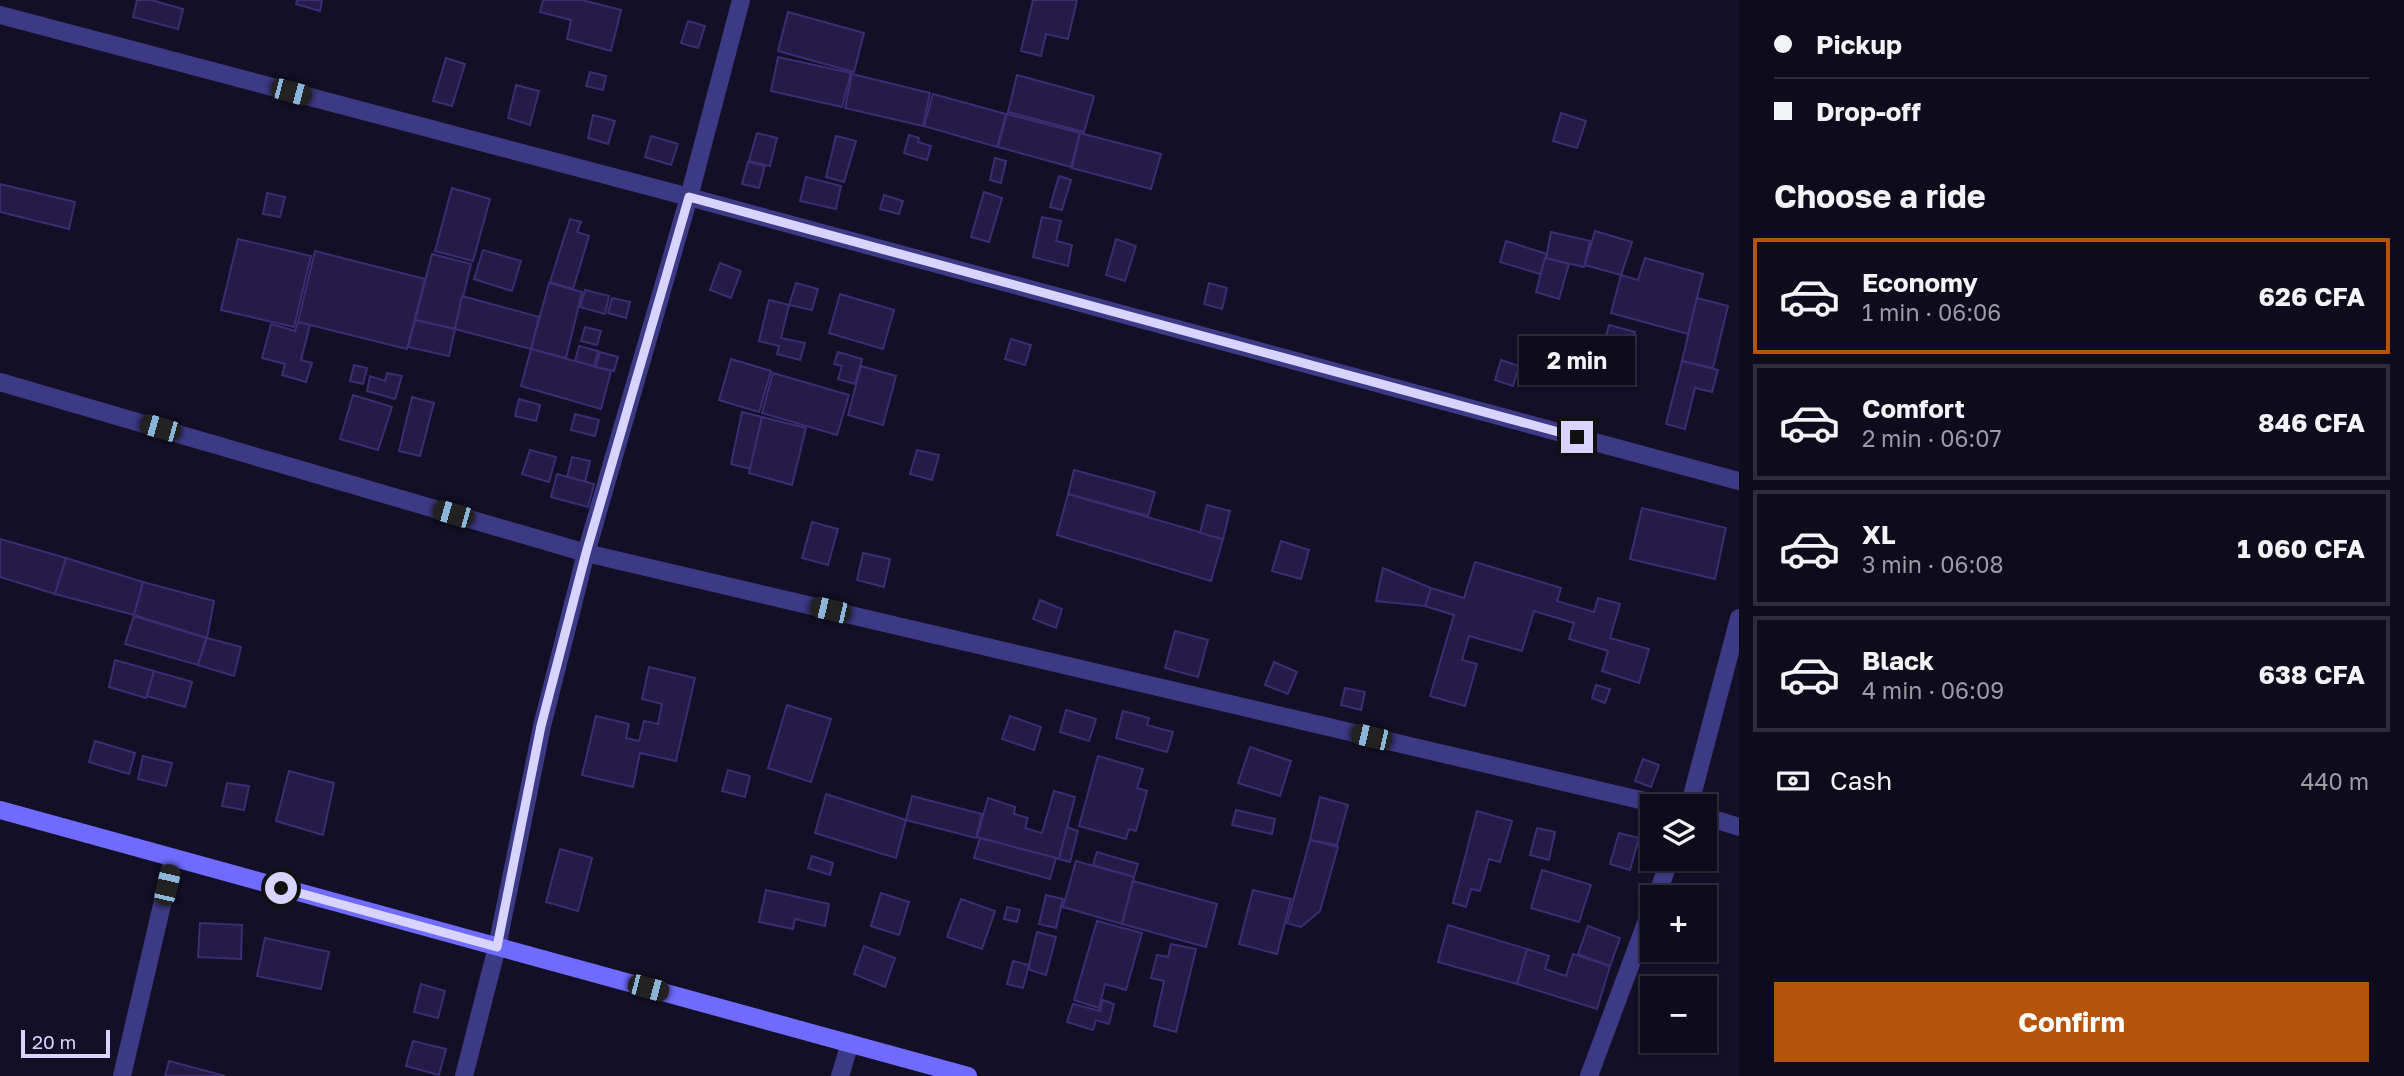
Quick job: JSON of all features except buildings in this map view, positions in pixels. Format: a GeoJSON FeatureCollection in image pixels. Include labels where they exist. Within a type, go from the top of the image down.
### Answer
{"type":"FeatureCollection","features":[{"type":"Feature","properties":{"kind":"street"},"geometry":{"type":"LineString","coordinates":[[464,1076],[497,947],[541,726],[586,553],[689,197],[741,0]]}},
{"type":"Feature","properties":{"kind":"street"},"geometry":{"type":"LineString","coordinates":[[0,15],[689,197],[1739,481]]}},
{"type":"Feature","properties":{"kind":"street"},"geometry":{"type":"LineString","coordinates":[[0,382],[586,553],[1640,800]]}},
{"type":"Feature","properties":{"kind":"street"},"geometry":{"type":"LineString","coordinates":[[1692,794],[1739,618]]}},
{"type":"Feature","properties":{"kind":"street"},"geometry":{"type":"LineString","coordinates":[[0,810],[968,1076]]}},
{"type":"Feature","properties":{"kind":"street"},"geometry":{"type":"LineString","coordinates":[[1717,820],[1739,827]]}},
{"type":"Feature","properties":{"kind":"street"},"geometry":{"type":"LineString","coordinates":[[122,1076],[173,858]]}},
{"type":"Feature","properties":{"kind":"street"},"geometry":{"type":"LineString","coordinates":[[1589,1076],[1640,939]]}},
{"type":"Feature","properties":{"kind":"street"},"geometry":{"type":"LineString","coordinates":[[840,1076],[850,1043]]}},
{"type":"Feature","properties":{"kind":"route"},"geometry":{"type":"LineString","coordinates":[[281,888],[497,947],[541,726],[586,553],[689,197],[1577,437]]}}]}
